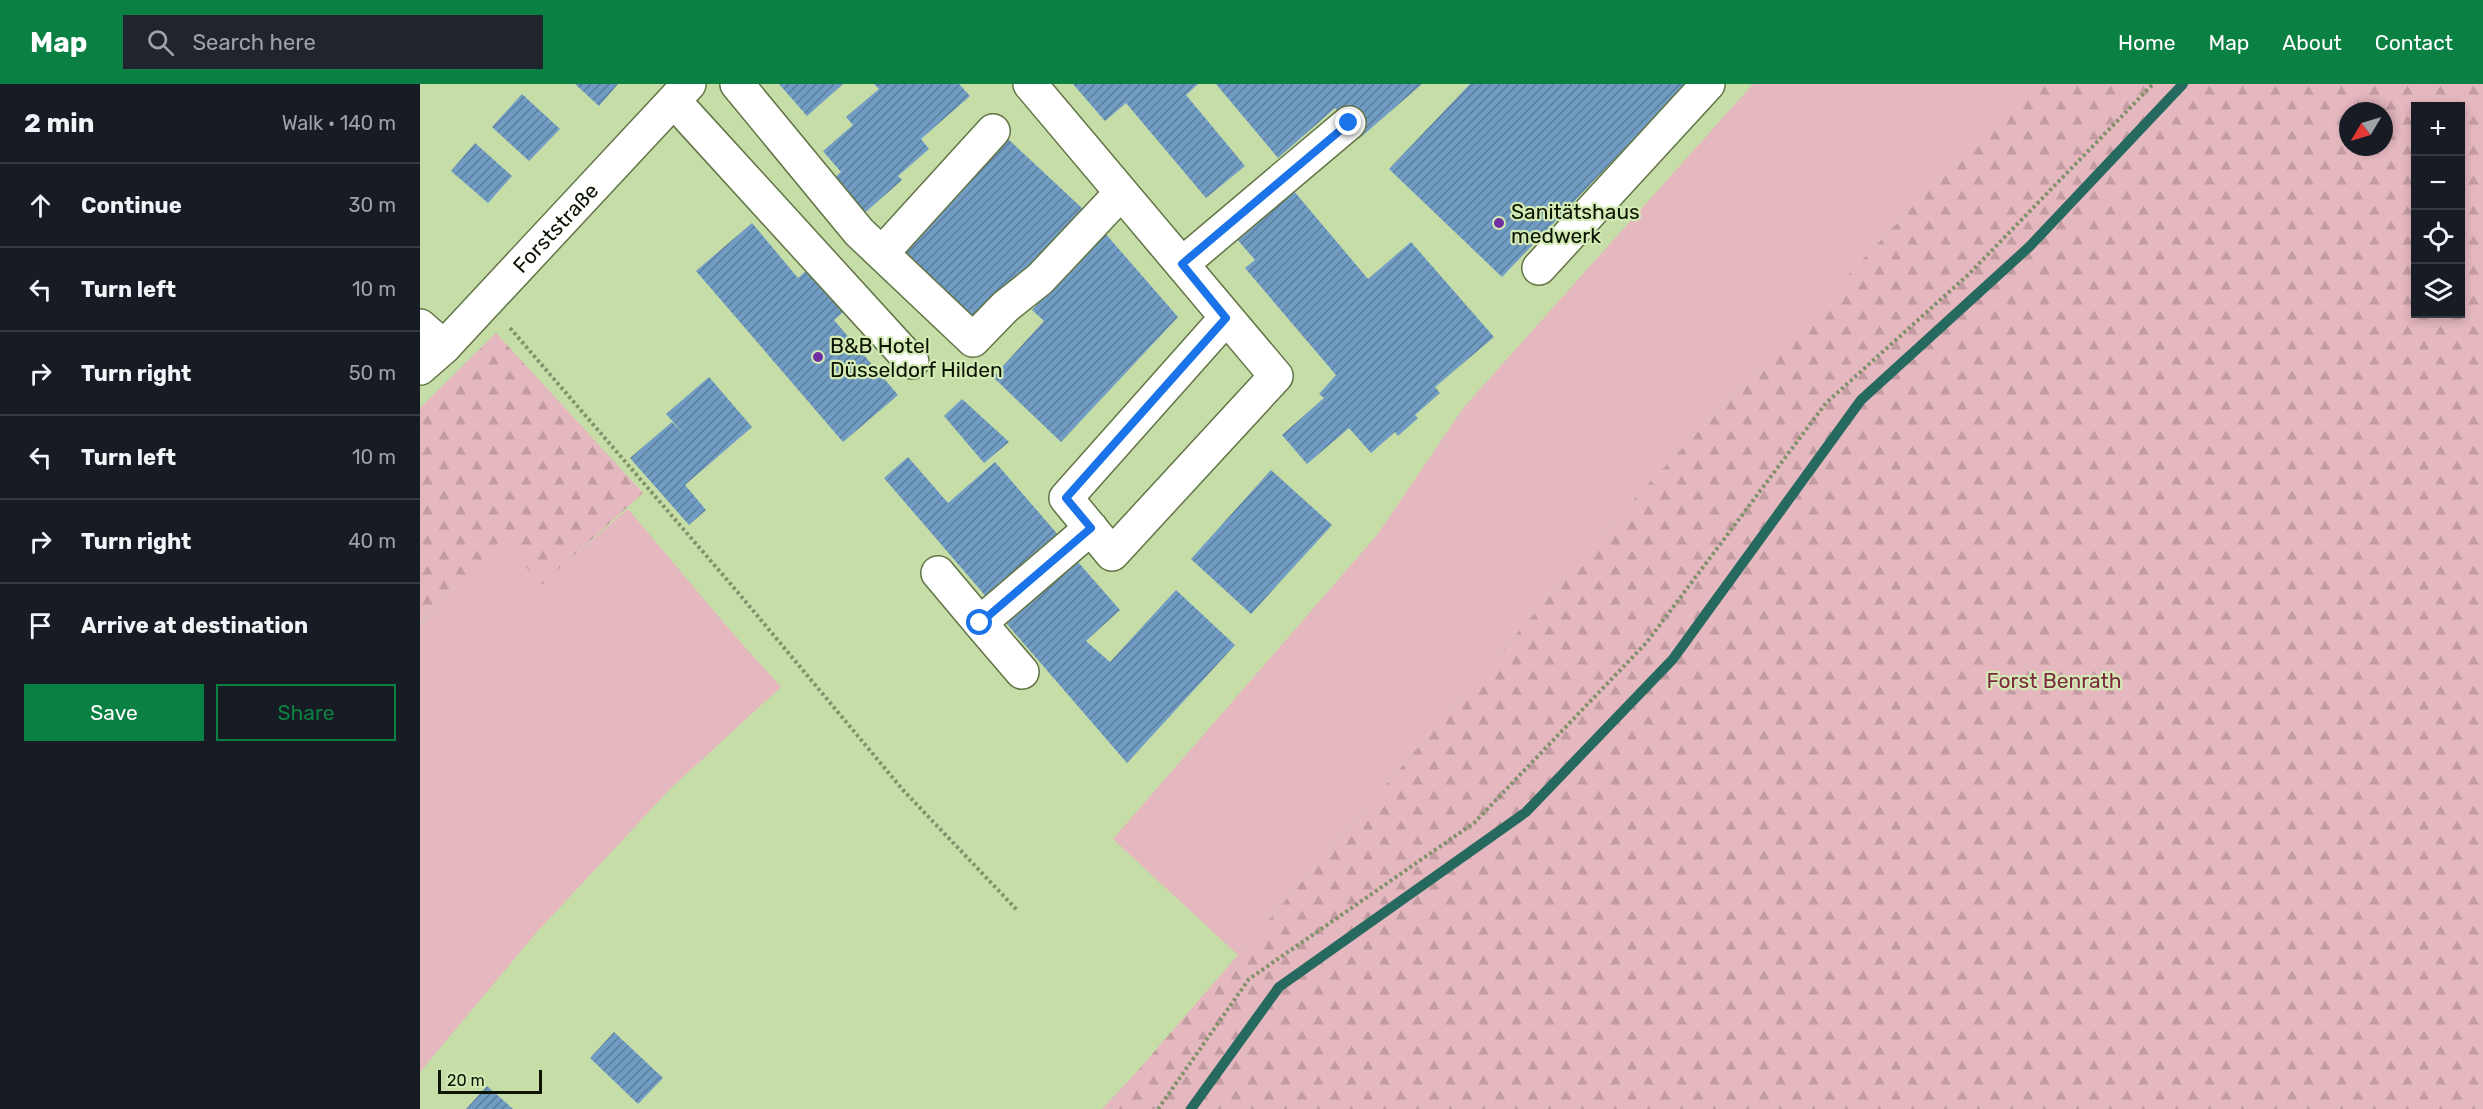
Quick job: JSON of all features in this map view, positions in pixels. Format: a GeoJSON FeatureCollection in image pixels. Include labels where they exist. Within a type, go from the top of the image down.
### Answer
{"type":"FeatureCollection","features":[{"type":"Feature","properties":{"kind":"street"},"geometry":{"type":"LineString","coordinates":[[737,84],[859,231],[973,340],[1005,307],[1040,279],[1122,193]]}},
{"type":"Feature","properties":{"kind":"street"},"geometry":{"type":"LineString","coordinates":[[1029,84],[1276,376],[1112,554],[1066,498],[1226,318]]}},
{"type":"Feature","properties":{"kind":"street"},"geometry":{"type":"LineString","coordinates":[[1539,268],[1708,84]]}},
{"type":"Feature","properties":{"kind":"street"},"geometry":{"type":"LineString","coordinates":[[681,93],[912,362]]}},
{"type":"Feature","properties":{"kind":"street","name":"Forststraße"},"geometry":{"type":"LineString","coordinates":[[428,347],[487,302],[681,93]]}},
{"type":"Feature","properties":{"kind":"street"},"geometry":{"type":"LineString","coordinates":[[1182,264],[1349,123]]}},
{"type":"Feature","properties":{"kind":"street"},"geometry":{"type":"LineString","coordinates":[[882,253],[993,131]]}},
{"type":"Feature","properties":{"kind":"street"},"geometry":{"type":"LineString","coordinates":[[980,623],[1091,528]]}},
{"type":"Feature","properties":{"kind":"street"},"geometry":{"type":"LineString","coordinates":[[938,573],[1022,672]]}},
{"type":"Feature","properties":{"kind":"path"},"geometry":{"type":"LineString","coordinates":[[1158,1109],[1249,979],[1474,823],[1647,642],[1826,403],[1969,274],[2153,84]]}},
{"type":"Feature","properties":{"kind":"path"},"geometry":{"type":"LineString","coordinates":[[487,302],[742,597],[903,790],[1017,910]]}},
{"type":"Feature","properties":{"kind":"green space"},"geometry":{"type":"Polygon","coordinates":[[[1753,84],[2030,84],[1630,503],[1238,955],[1113,839],[1377,535],[1464,407],[1753,84]]]}},
{"type":"Feature","properties":{"kind":"green space","name":"Forst Benrath"},"geometry":{"type":"Polygon","coordinates":[[[2030,84],[2483,84],[2483,1109],[1102,1109],[1630,503],[2030,84]]]}},
{"type":"Feature","properties":{"kind":"green space"},"geometry":{"type":"Polygon","coordinates":[[[496,333],[643,493],[541,585],[502,539],[420,623],[420,408],[496,333]]]}},
{"type":"Feature","properties":{"kind":"green space"},"geometry":{"type":"Polygon","coordinates":[[[628,509],[781,687],[670,789],[536,933],[420,1072],[420,624],[502,538],[541,584],[628,509]]]}},
{"type":"Feature","properties":{"kind":"building"},"geometry":{"type":"Polygon","coordinates":[[[575,84],[618,84],[599,106],[575,84]]]}},
{"type":"Feature","properties":{"kind":"building"},"geometry":{"type":"Polygon","coordinates":[[[779,84],[843,84],[807,116],[779,84]]]}},
{"type":"Feature","properties":{"kind":"building"},"geometry":{"type":"Polygon","coordinates":[[[874,84],[959,84],[970,96],[921,139],[929,149],[898,176],[902,180],[860,217],[830,182],[841,172],[823,151],[853,125],[846,117],[879,89],[874,84]]]}},
{"type":"Feature","properties":{"kind":"building"},"geometry":{"type":"Polygon","coordinates":[[[1073,84],[1198,84],[1186,95],[1245,166],[1206,198],[1126,103],[1105,121],[1073,84]]]}},
{"type":"Feature","properties":{"kind":"building"},"geometry":{"type":"Polygon","coordinates":[[[1216,84],[1422,84],[1361,137],[1335,108],[1278,158],[1216,84]]]}},
{"type":"Feature","properties":{"kind":"building","name":"Sanitätshaus medwerk"},"geometry":{"type":"Polygon","coordinates":[[[1470,84],[1686,84],[1502,277],[1389,169],[1470,84]]]}},
{"type":"Feature","properties":{"kind":"building"},"geometry":{"type":"Polygon","coordinates":[[[522,94],[560,129],[529,161],[492,127],[522,94]]]}},
{"type":"Feature","properties":{"kind":"building"},"geometry":{"type":"Polygon","coordinates":[[[1008,139],[1084,210],[978,323],[902,252],[1008,139]]]}},
{"type":"Feature","properties":{"kind":"building"},"geometry":{"type":"Polygon","coordinates":[[[475,143],[512,176],[488,203],[451,171],[475,143]]]}},
{"type":"Feature","properties":{"kind":"building"},"geometry":{"type":"Polygon","coordinates":[[[1293,190],[1368,279],[1411,242],[1494,337],[1435,387],[1440,393],[1415,415],[1418,418],[1398,436],[1395,432],[1371,453],[1349,428],[1307,464],[1282,435],[1324,398],[1319,394],[1336,375],[1245,268],[1255,260],[1236,238],[1293,190]]]}},
{"type":"Feature","properties":{"kind":"building","name":"B&B Hotel Düsseldorf Hilden"},"geometry":{"type":"Polygon","coordinates":[[[752,223],[798,278],[813,265],[849,307],[834,320],[898,395],[843,442],[696,271],[752,223]]]}},
{"type":"Feature","properties":{"kind":"building"},"geometry":{"type":"Polygon","coordinates":[[[1104,232],[1178,317],[1061,442],[993,377],[1044,321],[1032,310],[1104,232]]]}},
{"type":"Feature","properties":{"kind":"building"},"geometry":{"type":"Polygon","coordinates":[[[709,377],[752,427],[685,485],[706,510],[689,525],[630,458],[672,422],[684,434],[666,414],[709,377]]]}},
{"type":"Feature","properties":{"kind":"building"},"geometry":{"type":"Polygon","coordinates":[[[962,399],[1009,442],[984,463],[944,416],[962,399]]]}},
{"type":"Feature","properties":{"kind":"building"},"geometry":{"type":"Polygon","coordinates":[[[908,457],[948,503],[995,462],[1060,537],[989,600],[884,478],[908,457]]]}},
{"type":"Feature","properties":{"kind":"building"},"geometry":{"type":"Polygon","coordinates":[[[1271,470],[1332,525],[1251,614],[1191,559],[1271,470]]]}},
{"type":"Feature","properties":{"kind":"building"},"geometry":{"type":"Polygon","coordinates":[[[1077,561],[1120,610],[1086,641],[1110,662],[1176,590],[1235,645],[1127,763],[1006,623],[1077,561]]]}},
{"type":"Feature","properties":{"kind":"building"},"geometry":{"type":"Polygon","coordinates":[[[614,1032],[663,1078],[638,1104],[590,1058],[614,1032]]]}},
{"type":"Feature","properties":{"kind":"building"},"geometry":{"type":"Polygon","coordinates":[[[487,1086],[513,1109],[466,1109],[487,1086]]]}},
{"type":"Feature","properties":{"kind":"waterway"},"geometry":{"type":"LineString","coordinates":[[1191,1109],[1279,987],[1526,812],[1673,659],[1861,400],[2029,247],[2183,84]]}},
{"type":"Feature","properties":{"kind":"place","name":"Sanitätshaus medwerk"},"geometry":{"type":"Point","coordinates":[1499,223]}},
{"type":"Feature","properties":{"kind":"place","name":"B&B Hotel Düsseldorf Hilden"},"geometry":{"type":"Point","coordinates":[818,357]}},
{"type":"Feature","properties":{"kind":"route"},"geometry":{"type":"LineString","coordinates":[[980,623],[1091,528],[1066,498],[1226,318],[1182,264],[1349,123]]}}]}
